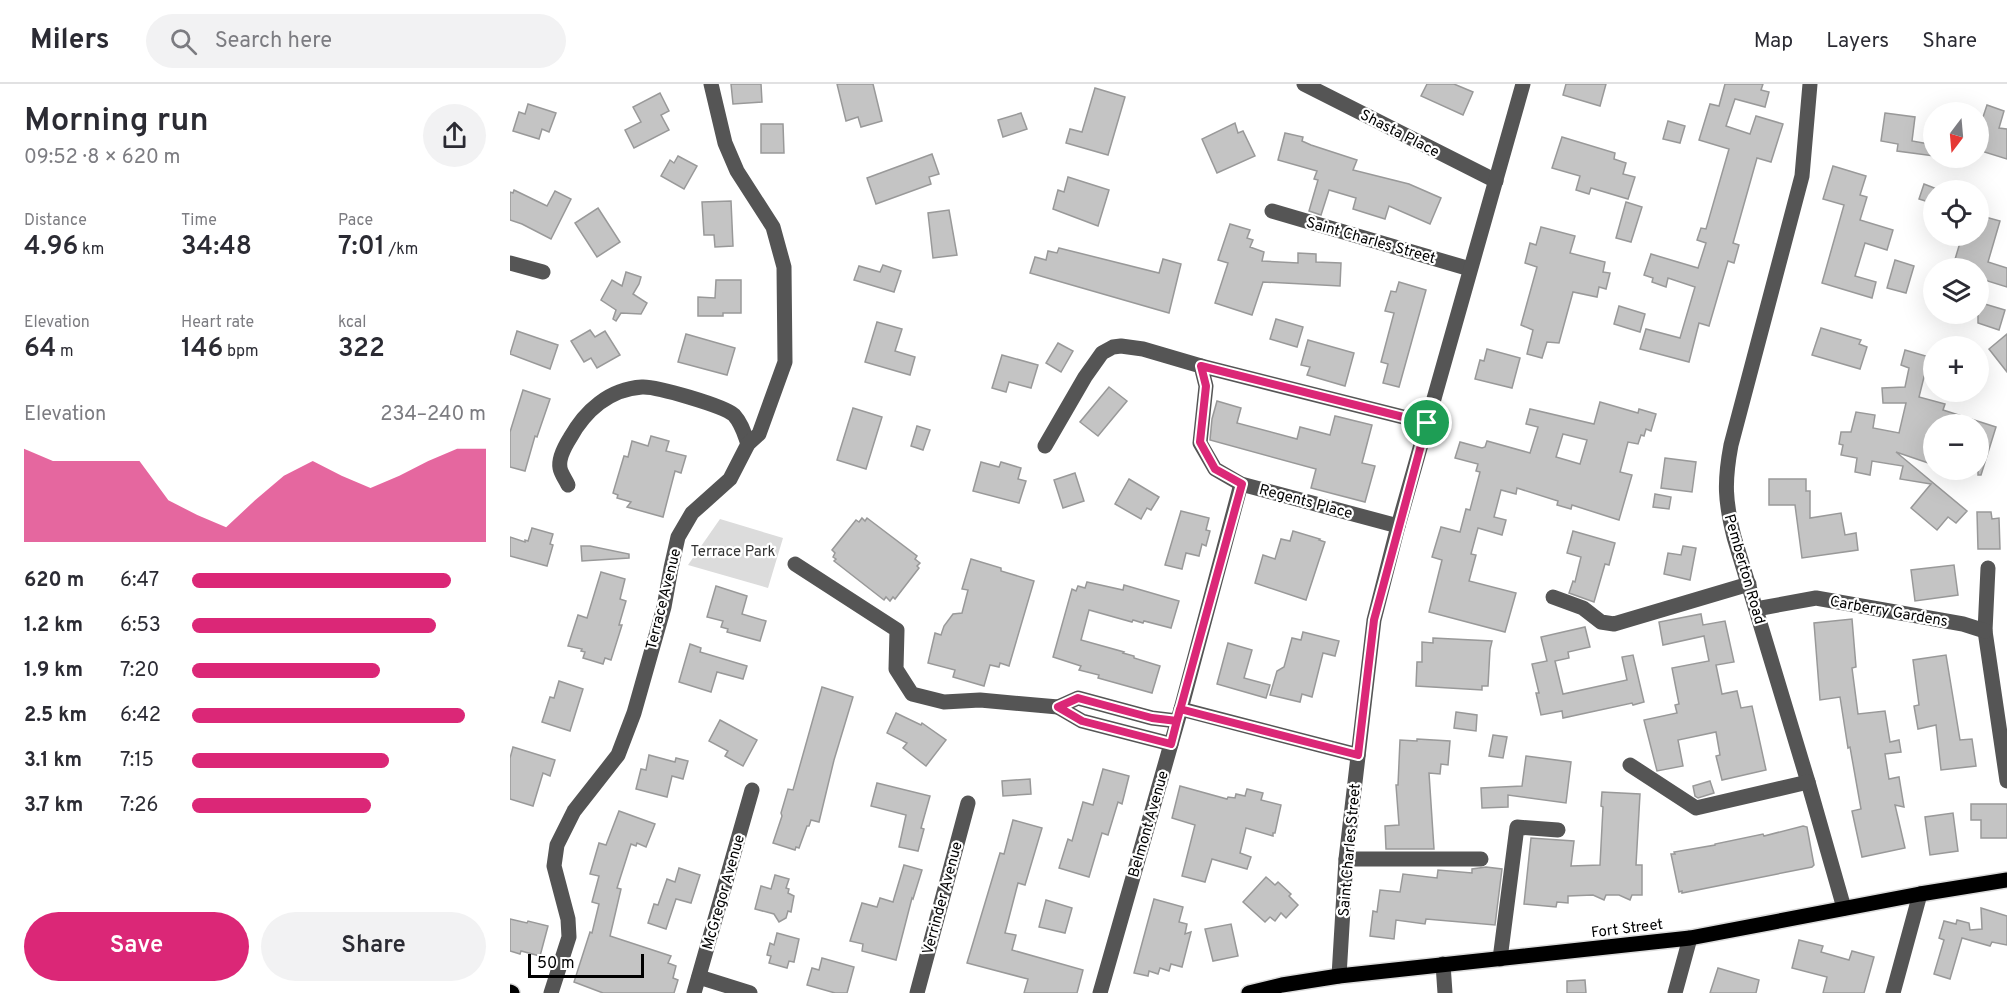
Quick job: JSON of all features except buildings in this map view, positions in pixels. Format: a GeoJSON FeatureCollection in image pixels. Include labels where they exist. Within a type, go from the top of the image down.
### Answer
{"type":"FeatureCollection","features":[{"type":"Feature","properties":{"kind":"main road","name":"Fort Street"},"geometry":{"type":"LineString","coordinates":[[1249,993],[1339,976],[1690,938],[1920,894],[2007,880]]}},
{"type":"Feature","properties":{"kind":"street","name":"Terrace Avenue"},"geometry":{"type":"LineString","coordinates":[[552,993],[569,937],[568,919],[554,866],[557,845],[574,811],[618,755],[664,607],[678,537],[692,513],[730,479],[748,444],[759,434],[785,362],[784,267],[773,227],[737,171],[725,143],[711,84]]}},
{"type":"Feature","properties":{"kind":"street","name":"Shasta Place"},"geometry":{"type":"LineString","coordinates":[[1304,84],[1496,181]]}},
{"type":"Feature","properties":{"kind":"street","name":"Saint Charles Street"},"geometry":{"type":"LineString","coordinates":[[1339,976],[1346,859],[1374,620],[1398,526],[1522,84]]}},
{"type":"Feature","properties":{"kind":"street","name":"Pemberton Road"},"geometry":{"type":"LineString","coordinates":[[1810,84],[1802,176],[1731,445],[1725,476],[1727,509],[1844,908]]}},
{"type":"Feature","properties":{"kind":"street","name":"Saint Charles Street"},"geometry":{"type":"LineString","coordinates":[[1272,211],[1470,269]]}},
{"type":"Feature","properties":{"kind":"street"},"geometry":{"type":"LineString","coordinates":[[510,262],[543,272]]}},
{"type":"Feature","properties":{"kind":"street"},"geometry":{"type":"LineString","coordinates":[[1045,446],[1085,377],[1102,353],[1113,347],[1121,346],[1143,349],[1201,366],[1427,423]]}},
{"type":"Feature","properties":{"kind":"street","name":"Regents Place"},"geometry":{"type":"LineString","coordinates":[[1201,366],[1206,386],[1200,442],[1215,469],[1242,484],[1398,526]]}},
{"type":"Feature","properties":{"kind":"street"},"geometry":{"type":"LineString","coordinates":[[568,485],[560,468],[563,450],[577,425],[593,407],[611,394],[643,386],[714,404],[732,413],[742,425],[748,444]]}},
{"type":"Feature","properties":{"kind":"street","name":"Belmont Avenue"},"geometry":{"type":"LineString","coordinates":[[1101,992],[1242,484]]}},
{"type":"Feature","properties":{"kind":"street"},"geometry":{"type":"LineString","coordinates":[[795,564],[897,630],[896,669],[912,694],[944,702],[980,700],[1058,707],[1082,721],[1171,744]]}},
{"type":"Feature","properties":{"kind":"street"},"geometry":{"type":"LineString","coordinates":[[1988,568],[1985,631],[2007,781]]}},
{"type":"Feature","properties":{"kind":"street"},"geometry":{"type":"LineString","coordinates":[[1552,597],[1583,608],[1601,621],[1614,624],[1749,584]]}},
{"type":"Feature","properties":{"kind":"street","name":"Carberry Gardens"},"geometry":{"type":"LineString","coordinates":[[1756,609],[1816,598],[1963,624],[1985,631]]}},
{"type":"Feature","properties":{"kind":"street"},"geometry":{"type":"LineString","coordinates":[[1058,707],[1078,698],[1152,718],[1179,715],[1358,755]]}},
{"type":"Feature","properties":{"kind":"street"},"geometry":{"type":"LineString","coordinates":[[1630,765],[1696,808],[1808,782]]}},
{"type":"Feature","properties":{"kind":"street","name":"McGregor Avenue"},"geometry":{"type":"LineString","coordinates":[[694,993],[752,790]]}},
{"type":"Feature","properties":{"kind":"street","name":"Verrinder Avenue"},"geometry":{"type":"LineString","coordinates":[[916,993],[968,803]]}},
{"type":"Feature","properties":{"kind":"street"},"geometry":{"type":"LineString","coordinates":[[1500,959],[1517,827],[1558,830]]}},
{"type":"Feature","properties":{"kind":"street"},"geometry":{"type":"LineString","coordinates":[[1346,859],[1481,859]]}},
{"type":"Feature","properties":{"kind":"street"},"geometry":{"type":"LineString","coordinates":[[1893,993],[1920,894]]}},
{"type":"Feature","properties":{"kind":"street"},"geometry":{"type":"LineString","coordinates":[[1675,993],[1690,938]]}},
{"type":"Feature","properties":{"kind":"street"},"geometry":{"type":"LineString","coordinates":[[1443,964],[1447,989],[1445,993]]}},
{"type":"Feature","properties":{"kind":"street"},"geometry":{"type":"LineString","coordinates":[[699,977],[750,993]]}},
{"type":"Feature","properties":{"kind":"green space","name":"Terrace Park"},"geometry":{"type":"Polygon","coordinates":[[[720,519],[783,538],[768,588],[688,565],[720,519]]]}},
{"type":"Feature","properties":{"kind":"route"},"geometry":{"type":"LineString","coordinates":[[1427,423],[1201,366],[1206,386],[1200,442],[1215,469],[1242,484],[1177,721],[1152,718],[1078,698],[1058,707],[1082,721],[1171,744],[1180,709],[1358,755],[1374,620],[1427,423]]}}]}
